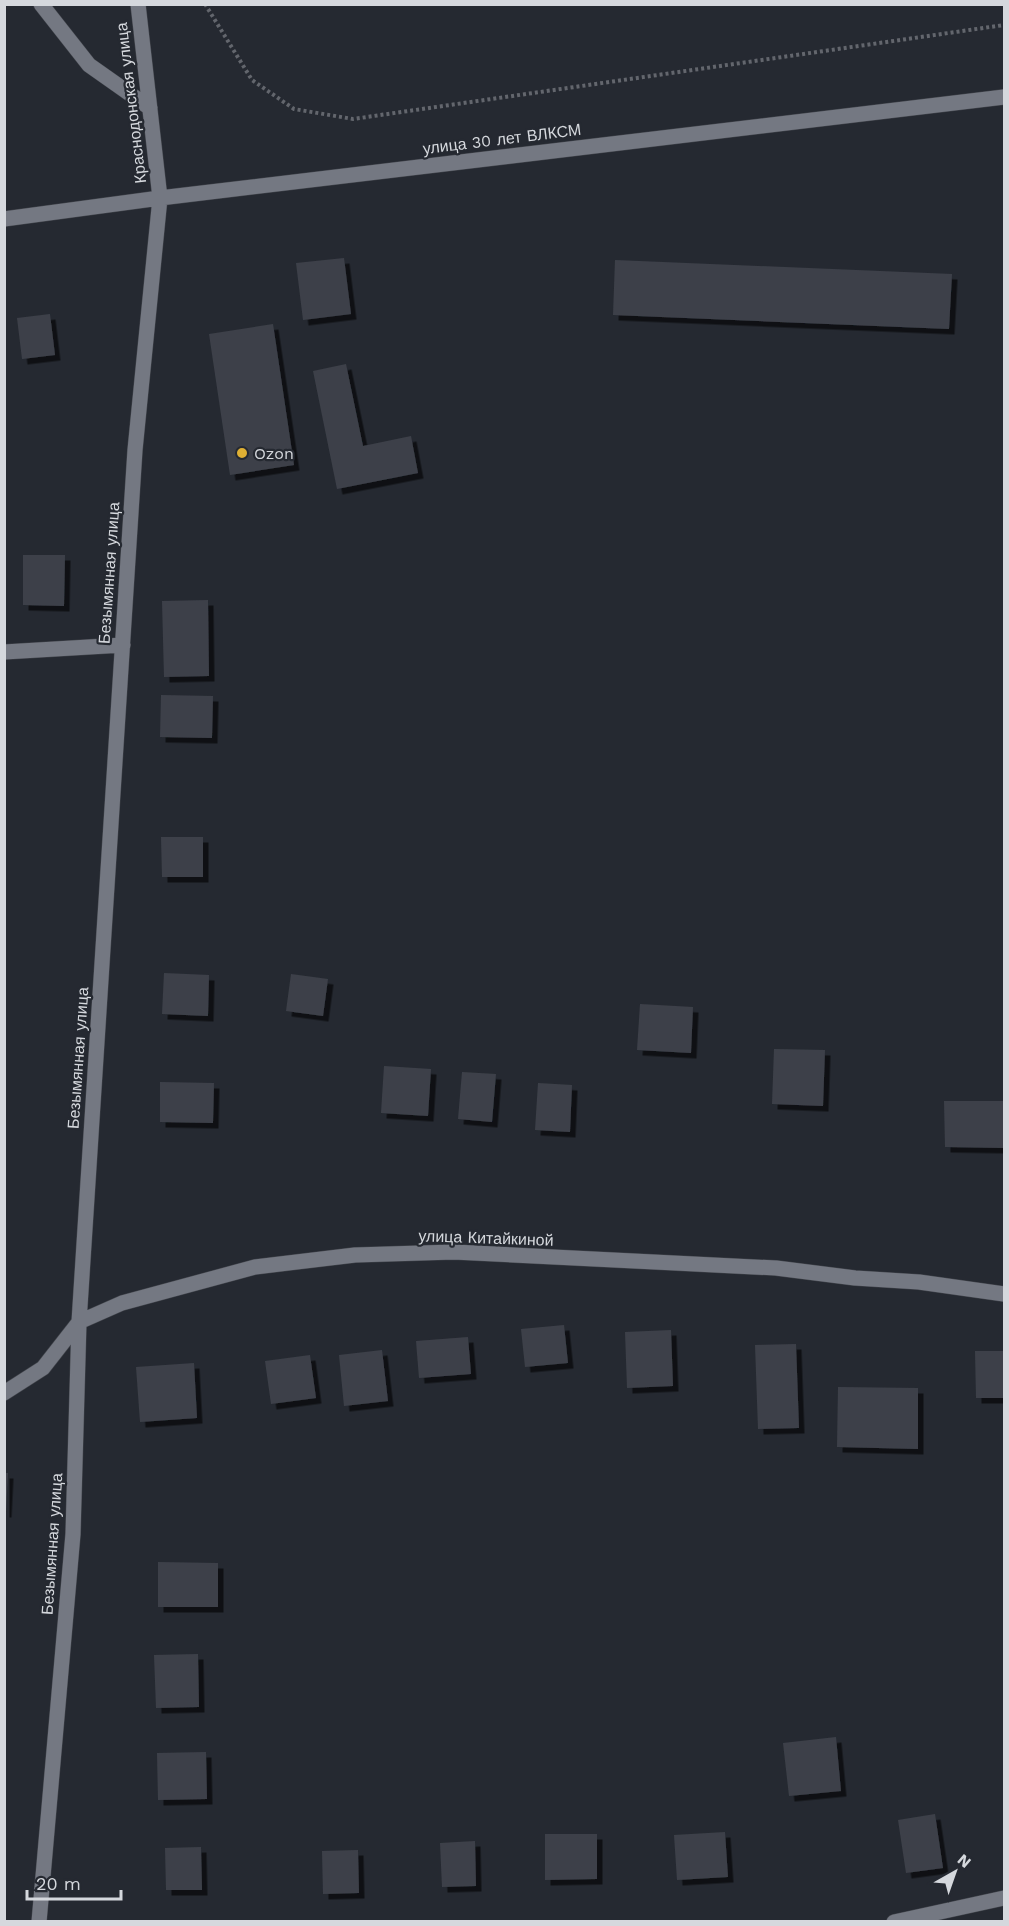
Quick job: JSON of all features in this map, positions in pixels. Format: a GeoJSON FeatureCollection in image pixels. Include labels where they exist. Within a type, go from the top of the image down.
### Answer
{"type":"FeatureCollection","features":[{"type":"Feature","properties":{"kind":"street"},"geometry":{"type":"LineString","coordinates":[[41,4],[89,65],[150,108]]}},
{"type":"Feature","properties":{"kind":"street","name":"Краснодонская улица"},"geometry":{"type":"LineString","coordinates":[[138,4],[160,198]]}},
{"type":"Feature","properties":{"kind":"street","name":"улица 30 лет ВЛКСМ"},"geometry":{"type":"LineString","coordinates":[[4,219],[160,198],[1005,97]]}},
{"type":"Feature","properties":{"kind":"street","name":"Безымянная улица"},"geometry":{"type":"LineString","coordinates":[[39,1922],[73,1534],[79,1322],[135,450],[160,198]]}},
{"type":"Feature","properties":{"kind":"street"},"geometry":{"type":"LineString","coordinates":[[4,652],[123,645]]}},
{"type":"Feature","properties":{"kind":"street","name":"улица Китайкиной"},"geometry":{"type":"LineString","coordinates":[[4,1393],[43,1368],[79,1322],[122,1303],[255,1267],[355,1255],[454,1252],[776,1268],[855,1278],[919,1282],[1005,1294]]}},
{"type":"Feature","properties":{"kind":"street"},"geometry":{"type":"LineString","coordinates":[[894,1922],[1005,1898]]}},
{"type":"Feature","properties":{"kind":"path"},"geometry":{"type":"LineString","coordinates":[[205,4],[252,80],[294,109],[353,119],[1005,26]]}},
{"type":"Feature","properties":{"kind":"building"},"geometry":{"type":"Polygon","coordinates":[[[344,258],[351,314],[303,320],[296,263],[344,258]]]}},
{"type":"Feature","properties":{"kind":"building"},"geometry":{"type":"Polygon","coordinates":[[[615,260],[952,274],[949,329],[613,315],[615,260]]]}},
{"type":"Feature","properties":{"kind":"building"},"geometry":{"type":"Polygon","coordinates":[[[50,314],[55,355],[22,359],[17,318],[50,314]]]}},
{"type":"Feature","properties":{"kind":"building"},"geometry":{"type":"Polygon","coordinates":[[[273,324],[294,465],[230,475],[209,334],[273,324]]]}},
{"type":"Feature","properties":{"kind":"building"},"geometry":{"type":"Polygon","coordinates":[[[346,364],[363,446],[411,436],[418,473],[337,489],[313,371],[346,364]]]}},
{"type":"Feature","properties":{"kind":"building"},"geometry":{"type":"Polygon","coordinates":[[[23,555],[65,555],[64,606],[23,605],[23,555]]]}},
{"type":"Feature","properties":{"kind":"building"},"geometry":{"type":"Polygon","coordinates":[[[208,600],[209,676],[164,677],[162,601],[208,600]]]}},
{"type":"Feature","properties":{"kind":"building"},"geometry":{"type":"Polygon","coordinates":[[[161,695],[213,696],[212,738],[160,737],[161,695]]]}},
{"type":"Feature","properties":{"kind":"building"},"geometry":{"type":"Polygon","coordinates":[[[161,837],[203,837],[203,877],[162,877],[161,837]]]}},
{"type":"Feature","properties":{"kind":"building"},"geometry":{"type":"Polygon","coordinates":[[[164,973],[209,975],[208,1016],[162,1014],[164,973]]]}},
{"type":"Feature","properties":{"kind":"building"},"geometry":{"type":"Polygon","coordinates":[[[291,974],[328,979],[323,1016],[286,1011],[291,974]]]}},
{"type":"Feature","properties":{"kind":"building"},"geometry":{"type":"Polygon","coordinates":[[[640,1004],[693,1007],[691,1053],[637,1050],[640,1004]]]}},
{"type":"Feature","properties":{"kind":"building"},"geometry":{"type":"Polygon","coordinates":[[[774,1049],[825,1050],[823,1106],[772,1104],[774,1049]]]}},
{"type":"Feature","properties":{"kind":"building"},"geometry":{"type":"Polygon","coordinates":[[[384,1066],[431,1069],[428,1116],[381,1113],[384,1066]]]}},
{"type":"Feature","properties":{"kind":"building"},"geometry":{"type":"Polygon","coordinates":[[[462,1072],[496,1074],[492,1122],[458,1119],[462,1072]]]}},
{"type":"Feature","properties":{"kind":"building"},"geometry":{"type":"Polygon","coordinates":[[[160,1082],[214,1083],[213,1123],[160,1122],[160,1082]]]}},
{"type":"Feature","properties":{"kind":"building"},"geometry":{"type":"Polygon","coordinates":[[[538,1083],[572,1085],[570,1132],[535,1130],[538,1083]]]}},
{"type":"Feature","properties":{"kind":"building"},"geometry":{"type":"Polygon","coordinates":[[[944,1101],[1004,1101],[1004,1148],[945,1147],[944,1101]]]}},
{"type":"Feature","properties":{"kind":"building"},"geometry":{"type":"Polygon","coordinates":[[[564,1325],[568,1363],[525,1367],[521,1329],[564,1325]]]}},
{"type":"Feature","properties":{"kind":"building"},"geometry":{"type":"Polygon","coordinates":[[[671,1330],[673,1386],[627,1388],[625,1332],[671,1330]]]}},
{"type":"Feature","properties":{"kind":"building"},"geometry":{"type":"Polygon","coordinates":[[[468,1337],[471,1374],[419,1378],[416,1341],[468,1337]]]}},
{"type":"Feature","properties":{"kind":"building"},"geometry":{"type":"Polygon","coordinates":[[[796,1344],[799,1428],[758,1429],[755,1345],[796,1344]]]}},
{"type":"Feature","properties":{"kind":"building"},"geometry":{"type":"Polygon","coordinates":[[[382,1350],[388,1401],[344,1406],[339,1355],[382,1350]]]}},
{"type":"Feature","properties":{"kind":"building"},"geometry":{"type":"Polygon","coordinates":[[[975,1351],[1004,1351],[1004,1398],[976,1398],[975,1351]]]}},
{"type":"Feature","properties":{"kind":"building"},"geometry":{"type":"Polygon","coordinates":[[[310,1355],[316,1398],[271,1404],[265,1361],[310,1355]]]}},
{"type":"Feature","properties":{"kind":"building"},"geometry":{"type":"Polygon","coordinates":[[[194,1363],[197,1418],[140,1422],[136,1367],[194,1363]]]}},
{"type":"Feature","properties":{"kind":"building"},"geometry":{"type":"Polygon","coordinates":[[[838,1387],[918,1388],[918,1449],[837,1447],[838,1387]]]}},
{"type":"Feature","properties":{"kind":"building"},"geometry":{"type":"Polygon","coordinates":[[[4,1473],[8,1473],[6,1512],[4,1512],[4,1473]]]}},
{"type":"Feature","properties":{"kind":"building"},"geometry":{"type":"Polygon","coordinates":[[[158,1562],[218,1563],[218,1607],[158,1607],[158,1562]]]}},
{"type":"Feature","properties":{"kind":"building"},"geometry":{"type":"Polygon","coordinates":[[[198,1654],[199,1707],[156,1708],[154,1655],[198,1654]]]}},
{"type":"Feature","properties":{"kind":"building"},"geometry":{"type":"Polygon","coordinates":[[[836,1737],[841,1791],[789,1796],[783,1743],[836,1737]]]}},
{"type":"Feature","properties":{"kind":"building"},"geometry":{"type":"Polygon","coordinates":[[[206,1752],[207,1799],[158,1800],[157,1753],[206,1752]]]}},
{"type":"Feature","properties":{"kind":"building"},"geometry":{"type":"Polygon","coordinates":[[[935,1814],[943,1868],[906,1873],[898,1820],[935,1814]]]}},
{"type":"Feature","properties":{"kind":"building"},"geometry":{"type":"Polygon","coordinates":[[[725,1832],[728,1877],[677,1880],[674,1835],[725,1832]]]}},
{"type":"Feature","properties":{"kind":"building"},"geometry":{"type":"Polygon","coordinates":[[[545,1834],[597,1834],[597,1879],[545,1880],[545,1834]]]}},
{"type":"Feature","properties":{"kind":"building"},"geometry":{"type":"Polygon","coordinates":[[[475,1841],[476,1886],[442,1887],[440,1843],[475,1841]]]}},
{"type":"Feature","properties":{"kind":"building"},"geometry":{"type":"Polygon","coordinates":[[[201,1847],[202,1890],[166,1890],[165,1848],[201,1847]]]}},
{"type":"Feature","properties":{"kind":"building"},"geometry":{"type":"Polygon","coordinates":[[[358,1850],[359,1893],[323,1894],[322,1851],[358,1850]]]}},
{"type":"Feature","properties":{"kind":"place","name":"Ozon"},"geometry":{"type":"Point","coordinates":[242,453]}}]}
